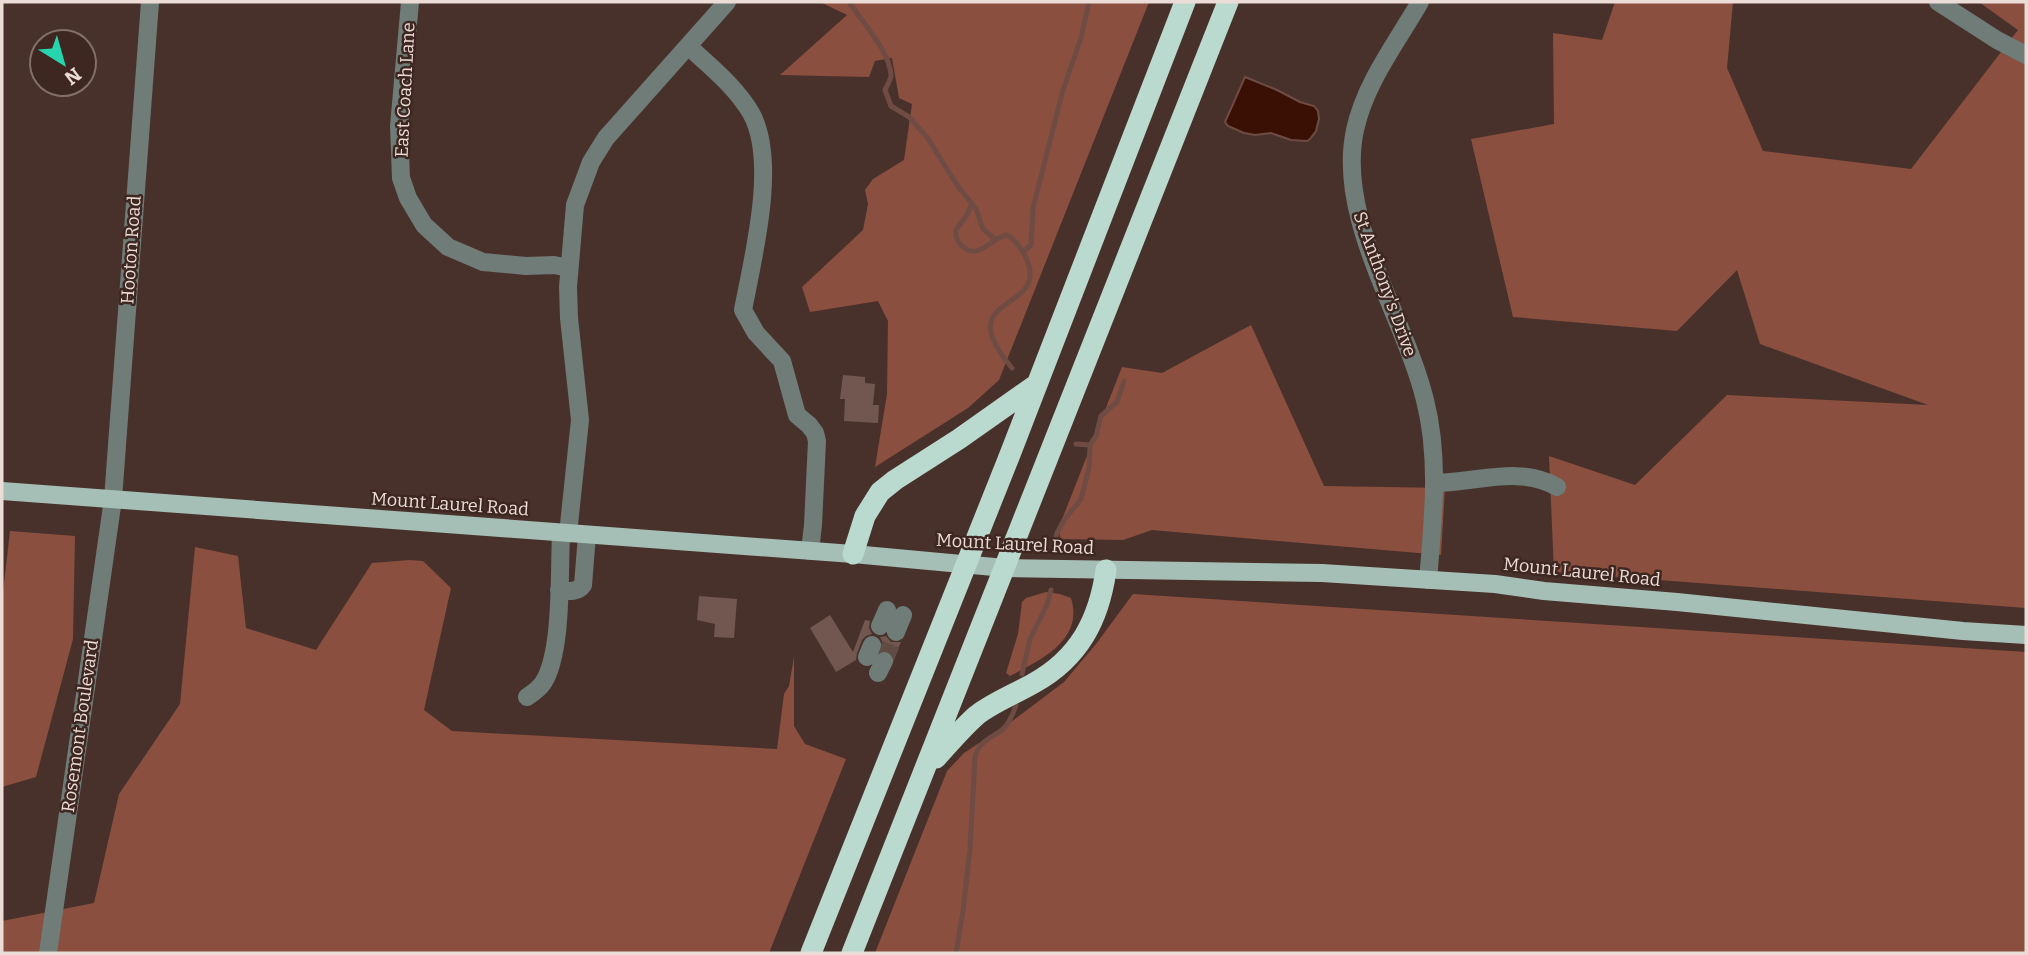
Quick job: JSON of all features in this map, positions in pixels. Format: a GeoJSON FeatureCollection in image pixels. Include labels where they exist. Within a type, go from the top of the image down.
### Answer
{"type":"FeatureCollection","features":[{"type":"Feature","properties":{"kind":"highway"},"geometry":{"type":"LineString","coordinates":[[811,953],[966,565],[1185,2]]}},
{"type":"Feature","properties":{"kind":"highway"},"geometry":{"type":"LineString","coordinates":[[852,953],[1228,2]]}},
{"type":"Feature","properties":{"kind":"highway"},"geometry":{"type":"LineString","coordinates":[[853,554],[865,516],[880,492],[1037,384]]}},
{"type":"Feature","properties":{"kind":"highway"},"geometry":{"type":"LineString","coordinates":[[926,771],[962,729],[978,715],[1055,670],[1074,653],[1087,634],[1097,608],[1106,570]]}},
{"type":"Feature","properties":{"kind":"main road","name":"Mount Laurel Road"},"geometry":{"type":"LineString","coordinates":[[2,491],[853,554],[1005,568],[1322,573],[1495,584],[1544,591],[1677,601],[2026,635]]}},
{"type":"Feature","properties":{"kind":"street","name":"Hooton Road"},"geometry":{"type":"LineString","coordinates":[[113,499],[150,2]]}},
{"type":"Feature","properties":{"kind":"street","name":"East Coach Lane"},"geometry":{"type":"LineString","coordinates":[[410,2],[399,127],[401,178],[408,198],[424,225],[448,247],[483,262],[569,268]]}},
{"type":"Feature","properties":{"kind":"street"},"geometry":{"type":"LineString","coordinates":[[527,697],[544,682],[556,645],[564,533],[580,420],[568,287],[575,205],[595,154],[606,138],[727,2]]}},
{"type":"Feature","properties":{"kind":"street","name":"St Anthony's Drive"},"geometry":{"type":"LineString","coordinates":[[1420,2],[1364,101],[1355,129],[1352,186],[1358,215],[1425,398],[1431,428],[1434,483],[1428,580]]}},
{"type":"Feature","properties":{"kind":"street"},"geometry":{"type":"LineString","coordinates":[[1938,2],[1997,40],[2026,55]]}},
{"type":"Feature","properties":{"kind":"street"},"geometry":{"type":"LineString","coordinates":[[688,46],[746,105],[762,140],[760,223],[743,310],[756,333],[782,361],[797,415],[808,425],[817,440],[810,551]]}},
{"type":"Feature","properties":{"kind":"street"},"geometry":{"type":"LineString","coordinates":[[1434,483],[1518,476],[1548,481],[1557,487]]}},
{"type":"Feature","properties":{"kind":"street","name":"Rosemont Boulevard"},"geometry":{"type":"LineString","coordinates":[[48,953],[113,499]]}},
{"type":"Feature","properties":{"kind":"street"},"geometry":{"type":"LineString","coordinates":[[559,590],[575,591],[583,585],[587,535]]}},
{"type":"Feature","properties":{"kind":"shaded area"},"geometry":{"type":"Polygon","coordinates":[[[820,2],[1149,2],[999,380],[968,408],[875,467],[887,394],[888,321],[878,301],[810,312],[802,287],[863,230],[868,204],[865,190],[873,179],[904,160],[912,104],[899,98],[892,58],[875,61],[869,77],[780,75],[847,15],[820,2]]]}},
{"type":"Feature","properties":{"kind":"shaded area"},"geometry":{"type":"Polygon","coordinates":[[[1615,2],[1733,2],[1727,68],[1763,151],[1911,169],[2018,30],[1979,2],[2026,2],[2026,608],[1554,572],[1549,456],[1635,485],[1727,395],[1928,405],[1760,344],[1737,270],[1677,331],[1513,317],[1471,139],[1554,124],[1553,33],[1602,40],[1615,2]]]}},
{"type":"Feature","properties":{"kind":"shaded area"},"geometry":{"type":"Polygon","coordinates":[[[1245,77],[1314,106],[1319,119],[1316,131],[1310,139],[1291,140],[1271,133],[1255,135],[1228,126],[1225,122],[1245,77]]]}},
{"type":"Feature","properties":{"kind":"shaded area"},"geometry":{"type":"Polygon","coordinates":[[[1251,325],[1324,486],[1445,488],[1441,555],[1152,530],[1123,540],[1060,539],[1059,527],[1122,367],[1162,373],[1251,325]]]}},
{"type":"Feature","properties":{"kind":"shaded area"},"geometry":{"type":"Polygon","coordinates":[[[10,531],[75,536],[73,639],[36,777],[2,787],[2,601],[10,531]]]}},
{"type":"Feature","properties":{"kind":"shaded area"},"geometry":{"type":"Polygon","coordinates":[[[195,547],[238,556],[246,628],[316,650],[372,563],[423,561],[451,588],[424,710],[452,731],[777,749],[784,694],[789,686],[794,657],[794,726],[805,744],[846,759],[769,953],[2,953],[2,921],[94,903],[119,794],[180,704],[195,547]]]}},
{"type":"Feature","properties":{"kind":"shaded area"},"geometry":{"type":"Polygon","coordinates":[[[1046,592],[1071,598],[1071,626],[1057,647],[1010,676],[1006,673],[1018,634],[1022,602],[1026,598],[1046,592]]]}},
{"type":"Feature","properties":{"kind":"shaded area"},"geometry":{"type":"Polygon","coordinates":[[[1133,594],[2026,652],[2026,953],[875,953],[947,771],[964,753],[1064,682],[1133,594]]]}},
{"type":"Feature","properties":{"kind":"building"},"geometry":{"type":"Polygon","coordinates":[[[843,375],[865,377],[865,383],[875,384],[873,405],[879,405],[878,423],[844,421],[845,399],[840,399],[843,375]]]}},
{"type":"Feature","properties":{"kind":"building"},"geometry":{"type":"Polygon","coordinates":[[[699,596],[737,599],[734,638],[714,637],[715,624],[697,620],[699,596]]]}},
{"type":"Feature","properties":{"kind":"building"},"geometry":{"type":"Polygon","coordinates":[[[830,615],[853,652],[865,620],[870,621],[872,634],[862,640],[856,660],[836,672],[810,628],[830,615]]]}},
{"type":"Feature","properties":{"kind":"building"},"geometry":{"type":"Polygon","coordinates":[[[886,636],[891,642],[901,642],[894,657],[890,651],[882,650],[880,637],[886,636]]]}},
{"type":"Feature","properties":{"kind":"waterway"},"geometry":{"type":"LineString","coordinates":[[849,2],[886,56],[891,75],[885,90],[891,106],[909,117],[927,137],[957,185],[976,209],[983,229],[995,239]]}},
{"type":"Feature","properties":{"kind":"waterway"},"geometry":{"type":"LineString","coordinates":[[1023,252],[1031,245],[1033,208],[1089,2]]}},
{"type":"Feature","properties":{"kind":"waterway"},"geometry":{"type":"LineString","coordinates":[[972,203],[956,230],[960,244],[974,251],[1007,235],[1019,246],[1027,260],[1030,277],[1025,289],[994,315],[990,327],[995,344],[1012,368]]}},
{"type":"Feature","properties":{"kind":"waterway"},"geometry":{"type":"LineString","coordinates":[[1054,544],[1064,520],[1081,499],[1089,468],[1090,445],[1096,436],[1101,416],[1117,402],[1124,381]]}},
{"type":"Feature","properties":{"kind":"waterway"},"geometry":{"type":"LineString","coordinates":[[1076,444],[1090,445]]}},
{"type":"Feature","properties":{"kind":"waterway"},"geometry":{"type":"LineString","coordinates":[[1022,674],[1030,639],[1047,605],[1051,590]]}},
{"type":"Feature","properties":{"kind":"waterway"},"geometry":{"type":"LineString","coordinates":[[956,953],[970,849],[975,757],[982,744],[1007,725],[1016,705]]}},
{"type":"Feature","properties":{"kind":"tunnel"},"geometry":{"type":"LineString","coordinates":[[884,661],[896,632]]}}]}
